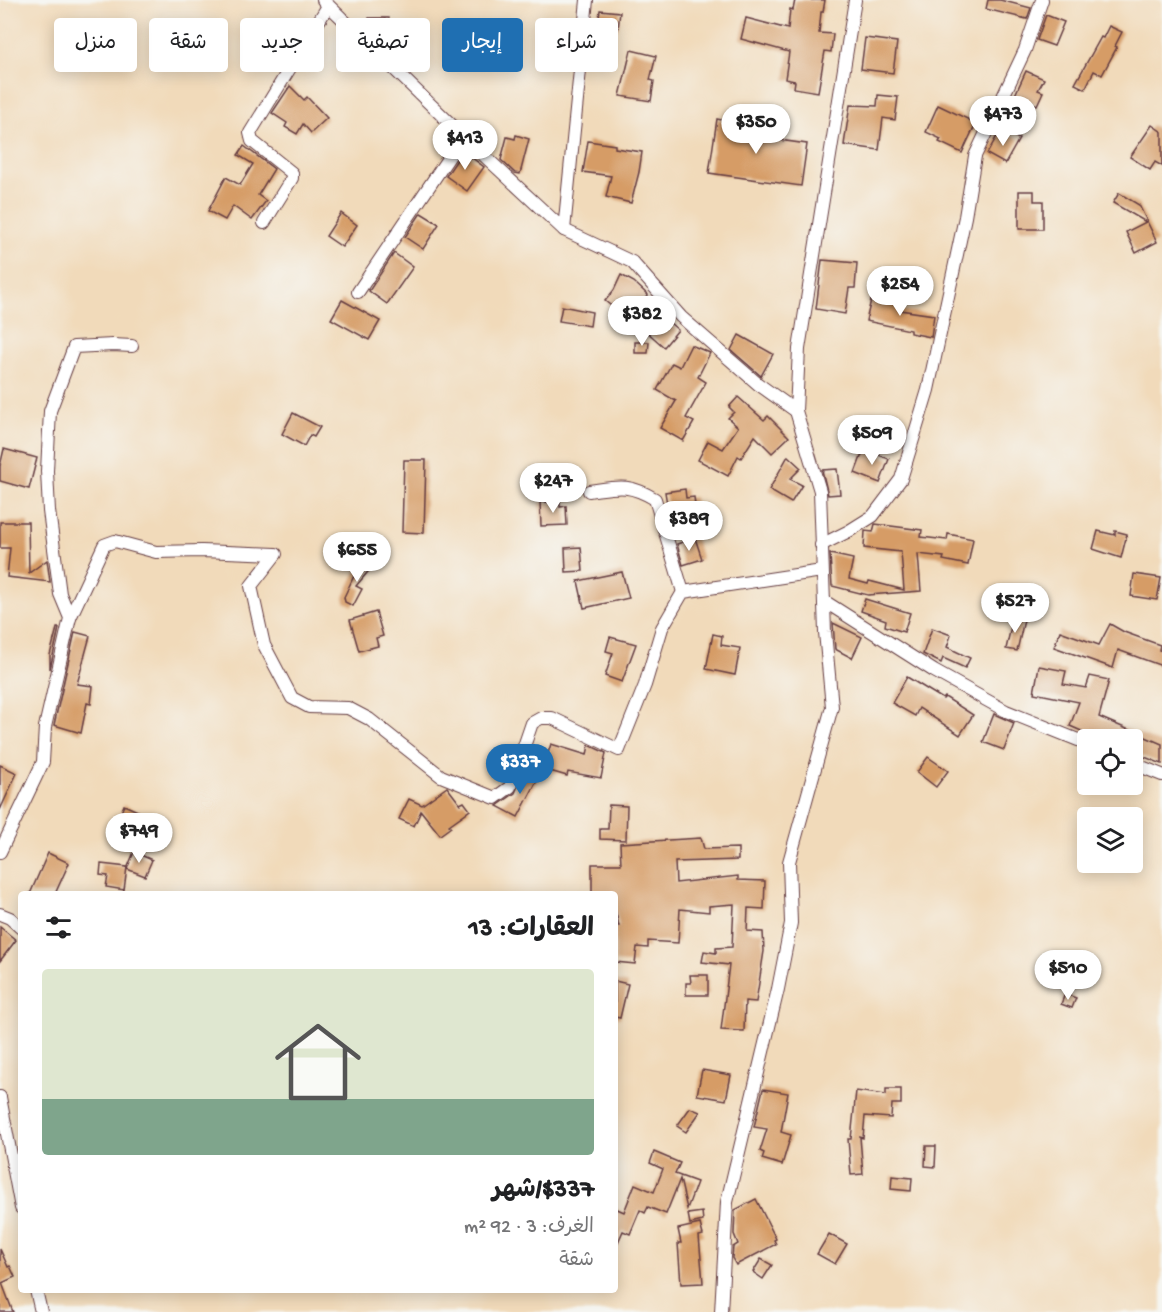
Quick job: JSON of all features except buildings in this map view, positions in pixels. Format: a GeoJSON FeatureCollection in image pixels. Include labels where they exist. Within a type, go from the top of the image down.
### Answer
{"type":"FeatureCollection","features":[{"type":"Feature","properties":{"kind":"street"},"geometry":{"type":"LineString","coordinates":[[564,230],[588,0]]}},
{"type":"Feature","properties":{"kind":"street"},"geometry":{"type":"LineString","coordinates":[[721,1312],[727,1202],[778,989],[791,923],[789,862],[832,707],[822,571],[819,491],[796,411],[799,349],[855,0]]}},
{"type":"Feature","properties":{"kind":"street"},"geometry":{"type":"LineString","coordinates":[[821,545],[873,516],[901,478],[928,390],[965,217],[975,156],[1025,50],[1042,0]]}},
{"type":"Feature","properties":{"kind":"street"},"geometry":{"type":"LineString","coordinates":[[264,223],[292,178],[291,173],[252,141],[250,133],[326,3],[564,230],[632,262],[681,317],[759,384],[796,411]]}},
{"type":"Feature","properties":{"kind":"street"},"geometry":{"type":"LineString","coordinates":[[358,292],[463,136]]}},
{"type":"Feature","properties":{"kind":"street"},"geometry":{"type":"LineString","coordinates":[[70,618],[60,594],[49,511],[47,471],[50,411],[74,347],[132,346]]}},
{"type":"Feature","properties":{"kind":"street"},"geometry":{"type":"LineString","coordinates":[[0,852],[43,762],[45,727],[70,618],[104,545],[115,541],[156,552],[276,554],[251,586],[264,645],[292,698],[309,707],[348,708],[369,719],[441,776],[495,798],[510,787],[532,723],[541,718],[552,718],[619,750],[645,685],[662,628],[683,592],[655,499],[641,491],[623,486],[589,491]]}},
{"type":"Feature","properties":{"kind":"street"},"geometry":{"type":"LineString","coordinates":[[683,592],[822,571]]}},
{"type":"Feature","properties":{"kind":"street"},"geometry":{"type":"LineString","coordinates":[[824,601],[934,671],[1006,711],[1077,740]]}},
{"type":"Feature","properties":{"kind":"street"},"geometry":{"type":"LineString","coordinates":[[1143,767],[1162,775]]}},
{"type":"Feature","properties":{"kind":"street"},"geometry":{"type":"LineString","coordinates":[[0,914],[10,918],[18,925]]}},
{"type":"Feature","properties":{"kind":"street"},"geometry":{"type":"LineString","coordinates":[[0,1097],[18,1192]]}},
{"type":"Feature","properties":{"kind":"street"},"geometry":{"type":"LineString","coordinates":[[37,1293],[41,1312]]}}]}
